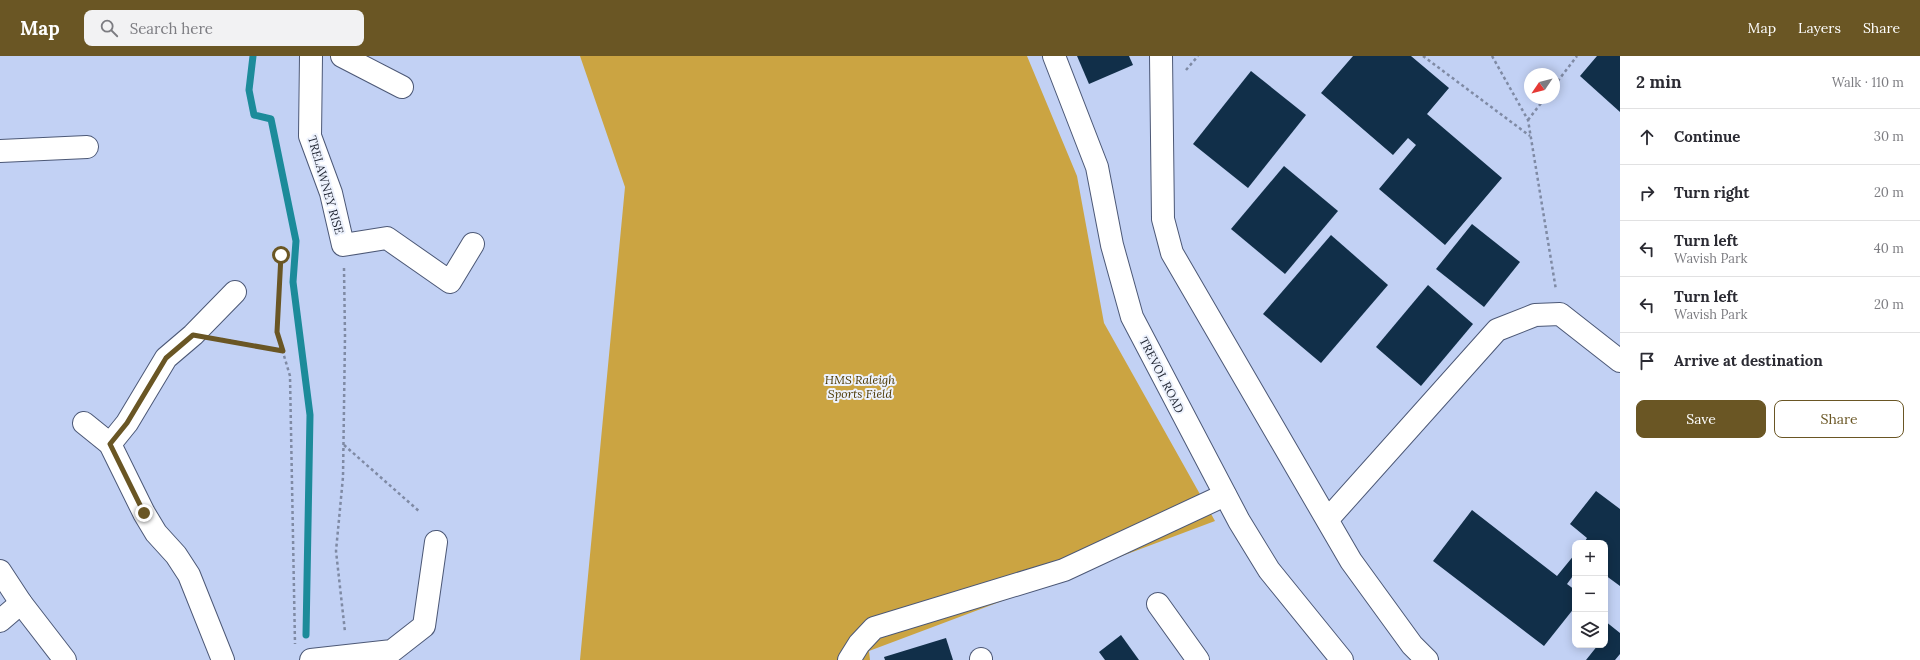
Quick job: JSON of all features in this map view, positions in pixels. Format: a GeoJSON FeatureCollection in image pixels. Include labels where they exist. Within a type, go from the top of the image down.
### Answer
{"type":"FeatureCollection","features":[{"type":"Feature","properties":{"kind":"street","name":"TRELAWNEY RISE"},"geometry":{"type":"LineString","coordinates":[[311,56],[310,136],[331,192],[343,245],[387,238],[450,282],[473,244]]}},
{"type":"Feature","properties":{"kind":"street"},"geometry":{"type":"LineString","coordinates":[[342,56],[402,87]]}},
{"type":"Feature","properties":{"kind":"street","name":"TREVOL ROAD"},"geometry":{"type":"LineString","coordinates":[[1054,56],[1097,167],[1112,245],[1132,317],[1225,495],[1269,570],[1342,660]]}},
{"type":"Feature","properties":{"kind":"street"},"geometry":{"type":"LineString","coordinates":[[1161,56],[1163,219],[1172,252],[1351,561],[1412,645],[1427,660]]}},
{"type":"Feature","properties":{"kind":"street"},"geometry":{"type":"LineString","coordinates":[[0,151],[87,146]]}},
{"type":"Feature","properties":{"kind":"street"},"geometry":{"type":"LineString","coordinates":[[110,444],[127,423],[166,358],[193,335],[236,292]]}},
{"type":"Feature","properties":{"kind":"street"},"geometry":{"type":"LineString","coordinates":[[1328,519],[1497,330],[1535,315],[1560,314],[1620,361]]}},
{"type":"Feature","properties":{"kind":"street"},"geometry":{"type":"LineString","coordinates":[[84,423],[110,444],[144,513],[156,533],[176,555],[189,574],[223,660]]}},
{"type":"Feature","properties":{"kind":"street"},"geometry":{"type":"LineString","coordinates":[[849,660],[859,644],[874,628],[907,617],[971,600],[1064,570],[1225,495]]}},
{"type":"Feature","properties":{"kind":"street"},"geometry":{"type":"LineString","coordinates":[[303,656],[348,655],[392,651],[424,626],[436,542]]}},
{"type":"Feature","properties":{"kind":"street"},"geometry":{"type":"LineString","coordinates":[[0,571],[20,603],[65,660]]}},
{"type":"Feature","properties":{"kind":"street"},"geometry":{"type":"LineString","coordinates":[[0,621],[20,603]]}},
{"type":"Feature","properties":{"kind":"street"},"geometry":{"type":"LineString","coordinates":[[1158,604],[1198,660]]}},
{"type":"Feature","properties":{"kind":"path"},"geometry":{"type":"LineString","coordinates":[[1423,56],[1530,136]]}},
{"type":"Feature","properties":{"kind":"path"},"geometry":{"type":"LineString","coordinates":[[1492,56],[1528,120],[1560,314]]}},
{"type":"Feature","properties":{"kind":"path"},"geometry":{"type":"LineString","coordinates":[[1560,78],[1577,56]]}},
{"type":"Feature","properties":{"kind":"path"},"geometry":{"type":"LineString","coordinates":[[1528,120],[1540,104]]}},
{"type":"Feature","properties":{"kind":"path"},"geometry":{"type":"LineString","coordinates":[[343,245],[345,336],[344,445],[343,477],[336,551],[348,655]]}},
{"type":"Feature","properties":{"kind":"path"},"geometry":{"type":"LineString","coordinates":[[281,255],[277,332],[290,376],[303,656]]}},
{"type":"Feature","properties":{"kind":"path"},"geometry":{"type":"LineString","coordinates":[[193,335],[283,351]]}},
{"type":"Feature","properties":{"kind":"path"},"geometry":{"type":"LineString","coordinates":[[344,445],[420,512]]}},
{"type":"Feature","properties":{"kind":"green space","name":"HMS Raleigh Sports Field"},"geometry":{"type":"Polygon","coordinates":[[[580,56],[1027,56],[1077,176],[1104,323],[1215,521],[869,651],[870,660],[580,660],[625,187],[580,56]]]}},
{"type":"Feature","properties":{"kind":"building"},"geometry":{"type":"Polygon","coordinates":[[[1077,56],[1129,56],[1133,65],[1089,84],[1077,56]]]}},
{"type":"Feature","properties":{"kind":"building"},"geometry":{"type":"Polygon","coordinates":[[[1353,56],[1411,56],[1449,88],[1427,114],[1502,178],[1445,245],[1379,189],[1416,145],[1408,138],[1393,155],[1321,93],[1353,56]]]}},
{"type":"Feature","properties":{"kind":"building"},"geometry":{"type":"Polygon","coordinates":[[[1597,56],[1620,56],[1620,112],[1580,76],[1597,56]]]}},
{"type":"Feature","properties":{"kind":"building"},"geometry":{"type":"Polygon","coordinates":[[[1251,71],[1306,115],[1248,188],[1193,144],[1251,71]]]}},
{"type":"Feature","properties":{"kind":"building"},"geometry":{"type":"Polygon","coordinates":[[[1284,166],[1338,211],[1285,274],[1231,229],[1284,166]]]}},
{"type":"Feature","properties":{"kind":"building"},"geometry":{"type":"Polygon","coordinates":[[[1472,224],[1520,262],[1484,307],[1436,269],[1472,224]]]}},
{"type":"Feature","properties":{"kind":"building"},"geometry":{"type":"Polygon","coordinates":[[[1331,235],[1388,285],[1321,363],[1263,314],[1331,235]]]}},
{"type":"Feature","properties":{"kind":"building"},"geometry":{"type":"Polygon","coordinates":[[[1428,285],[1473,324],[1421,386],[1376,347],[1428,285]]]}},
{"type":"Feature","properties":{"kind":"building"},"geometry":{"type":"Polygon","coordinates":[[[1596,491],[1620,509],[1620,586],[1608,577],[1608,540],[1586,540],[1587,538],[1570,524],[1596,491]]]}},
{"type":"Feature","properties":{"kind":"building"},"geometry":{"type":"Polygon","coordinates":[[[1472,510],[1557,576],[1572,558],[1572,577],[1567,584],[1572,588],[1572,611],[1544,646],[1433,561],[1472,510]]]}},
{"type":"Feature","properties":{"kind":"building"},"geometry":{"type":"Polygon","coordinates":[[[1608,623],[1620,633],[1620,654],[1615,660],[1586,660],[1596,648],[1608,648],[1608,623]]]}},
{"type":"Feature","properties":{"kind":"building"},"geometry":{"type":"Polygon","coordinates":[[[1121,635],[1139,660],[1105,660],[1099,652],[1121,635]]]}},
{"type":"Feature","properties":{"kind":"building"},"geometry":{"type":"Polygon","coordinates":[[[946,638],[953,660],[885,660],[884,657],[946,638]]]}},
{"type":"Feature","properties":{"kind":"waterway"},"geometry":{"type":"LineString","coordinates":[[253,56],[249,90],[254,115],[271,119],[296,241],[293,282],[310,415],[306,635]]}},
{"type":"Feature","properties":{"kind":"route"},"geometry":{"type":"LineString","coordinates":[[144,513],[110,444],[144,398],[154,376],[166,358],[193,335],[228,340],[283,351],[277,332],[281,255]]}}]}
